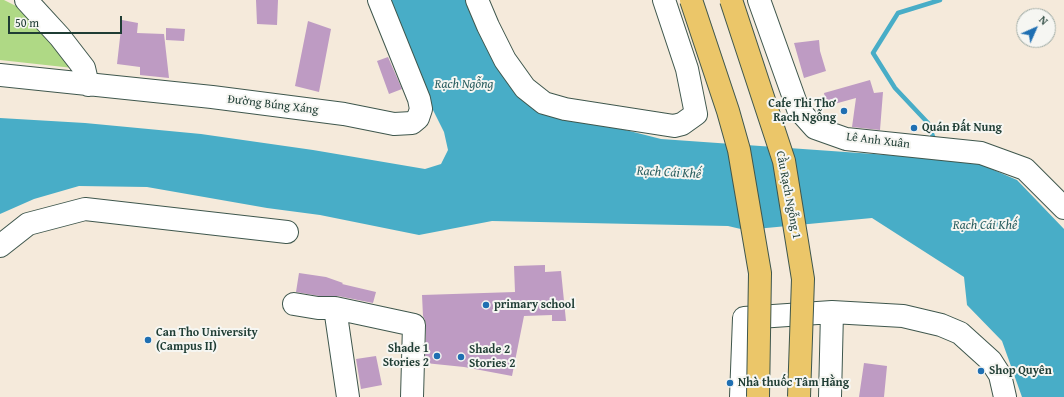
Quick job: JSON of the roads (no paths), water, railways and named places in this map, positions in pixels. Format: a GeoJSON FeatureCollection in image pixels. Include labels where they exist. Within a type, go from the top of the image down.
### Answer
{"type":"FeatureCollection","features":[{"type":"Feature","properties":{"kind":"main road"},"geometry":{"type":"LineString","coordinates":[[691,0],[728,111],[739,150],[760,273],[758,397]]}},
{"type":"Feature","properties":{"kind":"main road","name":"Cầu Rạch Ngỗng 1"},"geometry":{"type":"LineString","coordinates":[[731,0],[784,161],[803,280],[799,397]]}},
{"type":"Feature","properties":{"kind":"street"},"geometry":{"type":"LineString","coordinates":[[26,0],[60,37],[84,68],[88,85]]}},
{"type":"Feature","properties":{"kind":"street","name":"Đường Búng Xáng"},"geometry":{"type":"LineString","coordinates":[[0,75],[212,97],[344,114],[394,124],[412,123],[418,118],[421,109],[419,99],[379,0]]}},
{"type":"Feature","properties":{"kind":"street"},"geometry":{"type":"LineString","coordinates":[[477,0],[505,60],[525,88],[544,103],[565,109],[674,126],[682,124],[696,114],[687,69],[664,0]]}},
{"type":"Feature","properties":{"kind":"street","name":"Lê Anh Xuân"},"geometry":{"type":"LineString","coordinates":[[759,0],[798,109],[815,128],[846,139],[981,153],[1025,169],[1064,208]]}},
{"type":"Feature","properties":{"kind":"street"},"geometry":{"type":"LineString","coordinates":[[0,246],[28,224],[85,209],[287,232]]}},
{"type":"Feature","properties":{"kind":"street"},"geometry":{"type":"LineString","coordinates":[[294,304],[318,308],[335,308],[414,325],[412,397]]}},
{"type":"Feature","properties":{"kind":"street"},"geometry":{"type":"LineString","coordinates":[[335,308],[348,397]]}},
{"type":"Feature","properties":{"kind":"street"},"geometry":{"type":"LineString","coordinates":[[830,397],[832,312]]}},
{"type":"Feature","properties":{"kind":"street"},"geometry":{"type":"LineString","coordinates":[[741,397],[744,318],[832,312],[902,316],[941,325],[960,333],[991,361],[1000,375],[1005,397]]}},
{"type":"Feature","properties":{"kind":"water"},"geometry":{"type":"Polygon","coordinates":[[[383,0],[467,0],[547,110],[661,139],[973,161],[1017,180],[1064,229],[1064,397],[1022,397],[1002,341],[967,305],[964,277],[872,218],[745,230],[728,226],[492,221],[419,235],[320,215],[267,208],[147,187],[79,186],[34,199],[0,214],[0,118],[85,123],[201,134],[313,150],[425,169],[441,164],[448,150],[444,132],[419,82],[383,0]]]}},
{"type":"Feature","properties":{"kind":"waterway"},"geometry":{"type":"LineString","coordinates":[[935,142],[928,123],[895,88],[873,53],[898,13],[940,0]]}},
{"type":"Feature","properties":{"kind":"place","name":"Cafe Thi Thơ Rạch Ngỗng"},"geometry":{"type":"Point","coordinates":[844,111]}},
{"type":"Feature","properties":{"kind":"place","name":"Quán Đất Nung"},"geometry":{"type":"Point","coordinates":[914,128]}},
{"type":"Feature","properties":{"kind":"place","name":"primary school"},"geometry":{"type":"Point","coordinates":[486,305]}},
{"type":"Feature","properties":{"kind":"place","name":"Can Tho University (Campus II)"},"geometry":{"type":"Point","coordinates":[148,340]}},
{"type":"Feature","properties":{"kind":"place","name":"Shade 1 Stories 2"},"geometry":{"type":"Point","coordinates":[437,356]}},
{"type":"Feature","properties":{"kind":"place","name":"Shade 2 Stories 2"},"geometry":{"type":"Point","coordinates":[461,357]}},
{"type":"Feature","properties":{"kind":"place","name":"Shop Quyên"},"geometry":{"type":"Point","coordinates":[981,371]}},
{"type":"Feature","properties":{"kind":"place","name":"Nhà thuốc Tâm Hằng"},"geometry":{"type":"Point","coordinates":[730,383]}},
{"type":"Feature","properties":{"kind":"water label","name":"Rạch Ngỗng"},"geometry":{"type":"Point","coordinates":[464,85]}},
{"type":"Feature","properties":{"kind":"water label","name":"Rạch Cái Khế"},"geometry":{"type":"Point","coordinates":[669,173]}},
{"type":"Feature","properties":{"kind":"water label","name":"Rạch Cái Khế"},"geometry":{"type":"Point","coordinates":[985,226]}}]}
